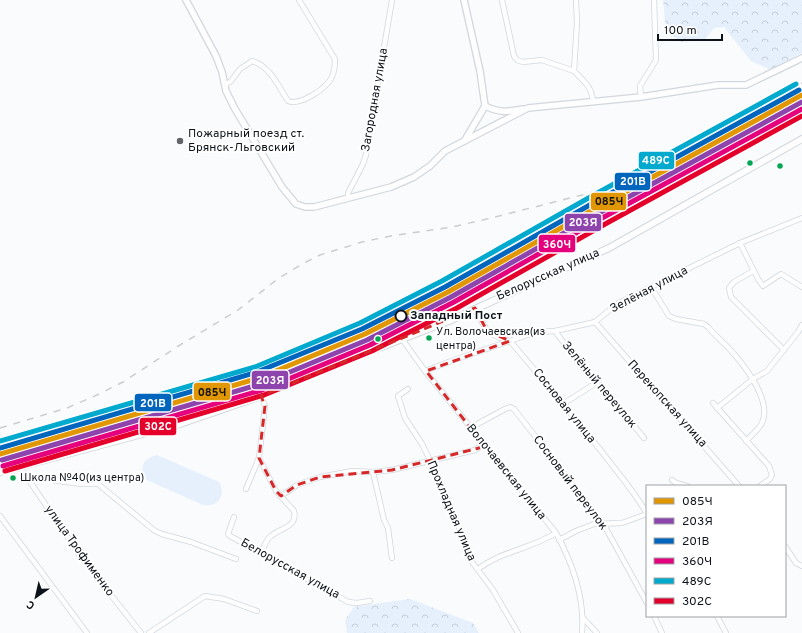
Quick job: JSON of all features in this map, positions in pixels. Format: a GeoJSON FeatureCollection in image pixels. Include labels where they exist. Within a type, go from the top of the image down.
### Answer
{"type":"FeatureCollection","features":[{"type":"Feature","properties":{"kind":"main road","name":"Белорусская улица"},"geometry":{"type":"LineString","coordinates":[[0,472],[180,424],[261,396],[449,321],[609,248],[802,139]]}},
{"type":"Feature","properties":{"kind":"street"},"geometry":{"type":"LineString","coordinates":[[186,0],[216,56],[226,91],[235,109],[282,186],[296,204],[305,207],[314,207],[391,187],[414,177],[430,166],[445,151],[528,108]]}},
{"type":"Feature","properties":{"kind":"street"},"geometry":{"type":"LineString","coordinates":[[225,85],[231,81],[244,65],[252,61],[260,64],[270,74],[288,101],[292,103],[299,102],[317,92],[328,83],[335,68],[335,59],[299,0]]}},
{"type":"Feature","properties":{"kind":"street","name":"Загородная улица"},"geometry":{"type":"LineString","coordinates":[[348,197],[348,193],[366,155],[392,0]]}},
{"type":"Feature","properties":{"kind":"street"},"geometry":{"type":"LineString","coordinates":[[464,0],[480,71],[485,106],[465,140]]}},
{"type":"Feature","properties":{"kind":"street"},"geometry":{"type":"LineString","coordinates":[[502,0],[514,56],[517,60],[523,62],[542,60],[574,71],[592,92],[593,102]]}},
{"type":"Feature","properties":{"kind":"street"},"geometry":{"type":"LineString","coordinates":[[574,71],[577,22],[576,0]]}},
{"type":"Feature","properties":{"kind":"street"},"geometry":{"type":"LineString","coordinates":[[641,98],[640,86],[656,60],[654,0]]}},
{"type":"Feature","properties":{"kind":"street"},"geometry":{"type":"LineString","coordinates":[[485,106],[495,111],[509,111],[641,98],[718,85],[746,85],[802,58]]}},
{"type":"Feature","properties":{"kind":"street","name":"Зелёная улица"},"geometry":{"type":"LineString","coordinates":[[425,371],[536,332],[555,330],[595,322],[617,304],[651,286],[740,243],[802,218]]}},
{"type":"Feature","properties":{"kind":"street"},"geometry":{"type":"LineString","coordinates":[[740,243],[753,271],[763,286],[781,274],[802,287]]}},
{"type":"Feature","properties":{"kind":"street"},"geometry":{"type":"LineString","coordinates":[[753,271],[734,282],[729,288],[729,292],[731,296],[784,350]]}},
{"type":"Feature","properties":{"kind":"street"},"geometry":{"type":"LineString","coordinates":[[651,286],[669,316],[676,319],[704,324],[734,354],[753,379],[763,398],[763,420],[761,425],[746,441]]}},
{"type":"Feature","properties":{"kind":"street","name":"Сосновая улица"},"geometry":{"type":"LineString","coordinates":[[475,308],[487,331],[498,338],[510,341],[563,404],[622,478],[646,512]]}},
{"type":"Feature","properties":{"kind":"street","name":"Перекопская улица"},"geometry":{"type":"LineString","coordinates":[[595,322],[738,485]]}},
{"type":"Feature","properties":{"kind":"street"},"geometry":{"type":"LineString","coordinates":[[717,408],[753,379],[767,371],[802,325]]}},
{"type":"Feature","properties":{"kind":"street","name":"Зелёный переулок"},"geometry":{"type":"LineString","coordinates":[[555,330],[596,383],[623,412],[644,438]]}},
{"type":"Feature","properties":{"kind":"street","name":"Волочаевская улица"},"geometry":{"type":"LineString","coordinates":[[402,339],[470,428],[556,533],[576,575],[583,608],[582,633]]}},
{"type":"Feature","properties":{"kind":"street"},"geometry":{"type":"LineString","coordinates":[[563,404],[596,383]]}},
{"type":"Feature","properties":{"kind":"street","name":"Прохладная улица"},"geometry":{"type":"LineString","coordinates":[[408,389],[398,396],[401,408],[431,461],[472,562],[500,602],[518,633]]}},
{"type":"Feature","properties":{"kind":"street"},"geometry":{"type":"LineString","coordinates":[[246,489],[259,458],[266,406],[261,396]]}},
{"type":"Feature","properties":{"kind":"street"},"geometry":{"type":"LineString","coordinates":[[713,403],[769,466],[772,475],[770,479],[761,485]]}},
{"type":"Feature","properties":{"kind":"street","name":"Сосновый переулок"},"geometry":{"type":"LineString","coordinates":[[470,428],[505,409],[514,409],[604,525],[646,601]]}},
{"type":"Feature","properties":{"kind":"street"},"geometry":{"type":"LineString","coordinates":[[281,496],[297,485],[320,477],[352,471],[373,472],[431,461],[475,450],[483,444]]}},
{"type":"Feature","properties":{"kind":"street"},"geometry":{"type":"LineString","coordinates":[[259,458],[276,491],[294,511],[295,518],[289,526],[270,536],[261,552]]}},
{"type":"Feature","properties":{"kind":"street","name":"улица Трофименко"},"geometry":{"type":"LineString","coordinates":[[20,467],[84,560],[141,633]]}},
{"type":"Feature","properties":{"kind":"street"},"geometry":{"type":"LineString","coordinates":[[373,472],[384,520],[388,528],[392,558]]}},
{"type":"Feature","properties":{"kind":"street"},"geometry":{"type":"LineString","coordinates":[[28,478],[35,476],[58,481],[98,484],[155,531],[191,542],[236,559]]}},
{"type":"Feature","properties":{"kind":"street"},"geometry":{"type":"LineString","coordinates":[[672,480],[676,484],[682,485]]}},
{"type":"Feature","properties":{"kind":"street"},"geometry":{"type":"LineString","coordinates":[[559,540],[594,524],[604,525],[622,523],[646,514]]}},
{"type":"Feature","properties":{"kind":"street"},"geometry":{"type":"LineString","coordinates":[[0,516],[87,633]]}},
{"type":"Feature","properties":{"kind":"street","name":"Белорусская улица"},"geometry":{"type":"LineString","coordinates":[[234,517],[229,535],[348,602],[357,604],[370,601]]}},
{"type":"Feature","properties":{"kind":"street"},"geometry":{"type":"LineString","coordinates":[[478,569],[489,561],[556,533]]}},
{"type":"Feature","properties":{"kind":"street"},"geometry":{"type":"LineString","coordinates":[[786,548],[796,563],[802,566]]}},
{"type":"Feature","properties":{"kind":"street"},"geometry":{"type":"LineString","coordinates":[[150,633],[205,596],[224,599],[257,611]]}},
{"type":"Feature","properties":{"kind":"street"},"geometry":{"type":"LineString","coordinates":[[654,617],[662,633]]}},
{"type":"Feature","properties":{"kind":"street"},"geometry":{"type":"LineString","coordinates":[[718,617],[726,633]]}},
{"type":"Feature","properties":{"kind":"street"},"geometry":{"type":"LineString","coordinates":[[583,618],[597,633]]}},
{"type":"Feature","properties":{"kind":"highlighted area"},"geometry":{"type":"Polygon","coordinates":[[[475,308],[487,331],[510,341],[426,371],[483,444],[479,448],[392,470],[320,477],[297,485],[281,496],[276,491],[259,458],[265,406],[261,396],[475,308]]]}},
{"type":"Feature","properties":{"kind":"green space"},"geometry":{"type":"Polygon","coordinates":[[[663,0],[802,0],[802,53],[771,70],[751,61],[724,27],[714,28],[705,39],[681,42],[666,31],[663,0]]]}},
{"type":"Feature","properties":{"kind":"green space"},"geometry":{"type":"Polygon","coordinates":[[[157,455],[219,482],[222,492],[219,500],[213,504],[203,505],[147,480],[143,472],[143,464],[152,456],[157,455]]]}},
{"type":"Feature","properties":{"kind":"green space"},"geometry":{"type":"Polygon","coordinates":[[[410,599],[473,623],[479,633],[347,633],[345,620],[354,607],[410,599]]]}},
{"type":"Feature","properties":{"kind":"railway"},"geometry":{"type":"LineString","coordinates":[[0,428],[67,408],[123,382],[238,310],[279,278],[320,255],[362,242],[452,227],[487,219],[605,188],[646,170],[802,83]]}},
{"type":"Feature","properties":{"kind":"transit line","name":"489С"},"geometry":{"type":"LineString","coordinates":[[0,441],[255,367],[360,323],[442,281],[592,196],[796,84]]}},
{"type":"Feature","properties":{"kind":"transit line","name":"201В"},"geometry":{"type":"LineString","coordinates":[[0,448],[257,372],[362,329],[445,287],[595,202],[799,90]]}},
{"type":"Feature","properties":{"kind":"transit line","name":"085Ч"},"geometry":{"type":"LineString","coordinates":[[0,454],[259,378],[365,334],[448,292],[598,207],[802,95]]}},
{"type":"Feature","properties":{"kind":"transit line","name":"203Я"},"geometry":{"type":"LineString","coordinates":[[2,460],[261,384],[367,340],[451,297],[601,212],[802,102]]}},
{"type":"Feature","properties":{"kind":"transit line","name":"360Ч"},"geometry":{"type":"LineString","coordinates":[[3,466],[262,390],[370,345],[454,302],[604,217],[802,109]]}},
{"type":"Feature","properties":{"kind":"transit line","name":"302С"},"geometry":{"type":"LineString","coordinates":[[5,471],[264,395],[372,351],[457,308],[607,223],[802,116]]}},
{"type":"Feature","properties":{"kind":"place","name":"Пожарный поезд ст. Брянск-Льговский"},"geometry":{"type":"Point","coordinates":[180,141]}},
{"type":"Feature","properties":{"kind":"place","name":"Западный Пост"},"geometry":{"type":"Point","coordinates":[401,316]}},
{"type":"Feature","properties":{"kind":"place","name":"Ул. Волочаевская(из центра)"},"geometry":{"type":"Point","coordinates":[429,338]}},
{"type":"Feature","properties":{"kind":"place","name":"Школа №40(из центра)"},"geometry":{"type":"Point","coordinates":[13,478]}}]}
